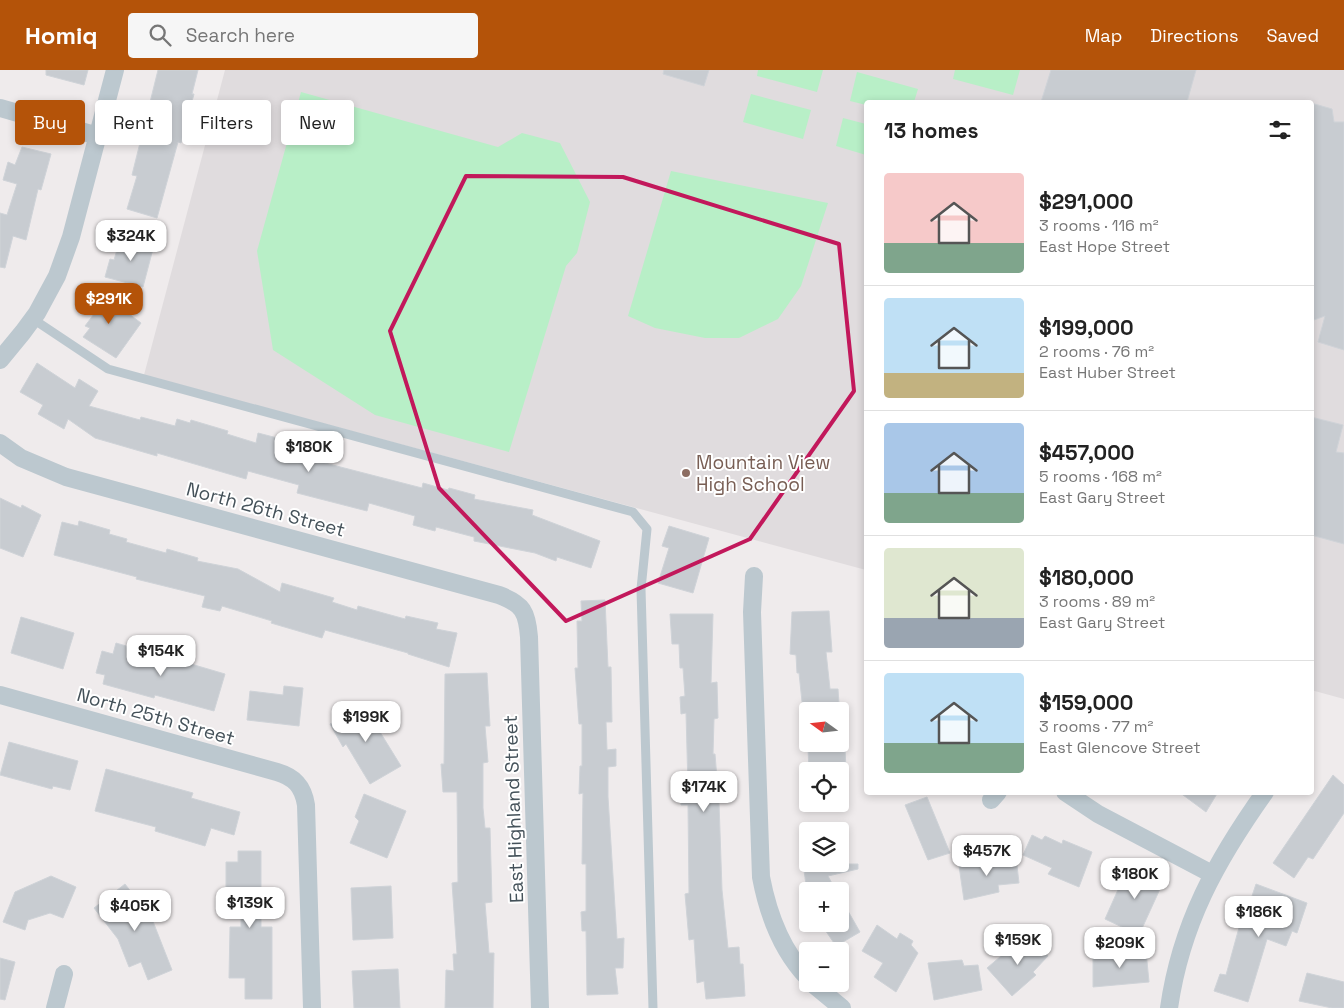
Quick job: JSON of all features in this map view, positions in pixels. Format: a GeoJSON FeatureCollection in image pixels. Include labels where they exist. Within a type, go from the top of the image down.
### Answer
{"type":"FeatureCollection","features":[{"type":"Feature","properties":{"kind":"street"},"geometry":{"type":"LineString","coordinates":[[107,100],[115,70]]}},
{"type":"Feature","properties":{"kind":"street"},"geometry":{"type":"LineString","coordinates":[[0,108],[95,135]]}},
{"type":"Feature","properties":{"kind":"street"},"geometry":{"type":"LineString","coordinates":[[0,360],[33,319],[54,282],[64,257],[95,145]]}},
{"type":"Feature","properties":{"kind":"street","name":"North 26th Street"},"geometry":{"type":"LineString","coordinates":[[0,443],[21,458],[66,477],[499,595],[517,603],[523,609]]}},
{"type":"Feature","properties":{"kind":"street"},"geometry":{"type":"LineString","coordinates":[[754,576],[752,612],[760,876],[764,897],[779,936],[790,956],[799,967]]}},
{"type":"Feature","properties":{"kind":"street","name":"East Highland Street"},"geometry":{"type":"LineString","coordinates":[[523,609],[527,618],[529,637],[540,1008]]}},
{"type":"Feature","properties":{"kind":"street","name":"North 25th Street"},"geometry":{"type":"LineString","coordinates":[[0,695],[276,772],[292,778],[298,783],[306,805],[312,1008]]}},
{"type":"Feature","properties":{"kind":"street"},"geometry":{"type":"LineString","coordinates":[[1070,795],[1098,814],[1212,874]]}},
{"type":"Feature","properties":{"kind":"street"},"geometry":{"type":"LineString","coordinates":[[1169,1008],[1183,945],[1212,874],[1239,829],[1263,795]]}},
{"type":"Feature","properties":{"kind":"street"},"geometry":{"type":"LineString","coordinates":[[55,1008],[64,974]]}},
{"type":"Feature","properties":{"kind":"street"},"geometry":{"type":"LineString","coordinates":[[821,992],[835,1006]]}},
{"type":"Feature","properties":{"kind":"lane"},"geometry":{"type":"LineString","coordinates":[[33,319],[108,369],[633,512],[647,529],[641,589],[653,1008]]}},
{"type":"Feature","properties":{"kind":"highlighted area"},"geometry":{"type":"Polygon","coordinates":[[[466,176],[623,177],[839,244],[854,391],[750,539],[566,621],[439,488],[390,331],[466,176]]]}},
{"type":"Feature","properties":{"kind":"shaded area","name":"Mountain View High School"},"geometry":{"type":"Polygon","coordinates":[[[225,70],[1344,70],[1344,699],[1314,691],[1314,100],[864,100],[864,569],[144,375],[205,145],[271,145],[271,100],[217,100],[225,70]]]}},
{"type":"Feature","properties":{"kind":"green space"},"geometry":{"type":"Polygon","coordinates":[[[758,70],[823,70],[817,92],[757,76],[758,70]]]}},
{"type":"Feature","properties":{"kind":"green space"},"geometry":{"type":"Polygon","coordinates":[[[955,70],[1020,70],[1013,95],[953,79],[955,70]]]}},
{"type":"Feature","properties":{"kind":"green space"},"geometry":{"type":"Polygon","coordinates":[[[857,72],[918,89],[915,100],[864,100],[864,104],[850,101],[857,72]]]}},
{"type":"Feature","properties":{"kind":"green space"},"geometry":{"type":"Polygon","coordinates":[[[301,92],[330,100],[299,100],[301,92]]]}},
{"type":"Feature","properties":{"kind":"green space"},"geometry":{"type":"Polygon","coordinates":[[[751,94],[811,110],[803,139],[743,122],[751,94]]]}},
{"type":"Feature","properties":{"kind":"green space"},"geometry":{"type":"Polygon","coordinates":[[[354,107],[498,147],[522,133],[560,143],[590,202],[577,253],[566,266],[509,452],[375,415],[273,350],[257,251],[286,145],[354,145],[354,107]]]}},
{"type":"Feature","properties":{"kind":"green space"},"geometry":{"type":"Polygon","coordinates":[[[843,118],[864,123],[864,154],[836,146],[843,118]]]}},
{"type":"Feature","properties":{"kind":"green space"},"geometry":{"type":"Polygon","coordinates":[[[671,171],[828,203],[801,286],[778,319],[739,338],[705,338],[655,328],[628,316],[671,171]]]}},
{"type":"Feature","properties":{"kind":"building"},"geometry":{"type":"Polygon","coordinates":[[[46,70],[88,70],[84,85],[46,75],[46,70]]]}},
{"type":"Feature","properties":{"kind":"building"},"geometry":{"type":"Polygon","coordinates":[[[158,70],[198,70],[192,94],[194,94],[192,100],[182,100],[182,139],[181,143],[178,142],[157,218],[127,209],[137,176],[132,175],[139,145],[172,145],[172,100],[151,100],[158,70]]]}},
{"type":"Feature","properties":{"kind":"building"},"geometry":{"type":"Polygon","coordinates":[[[664,70],[709,70],[704,86],[663,74],[664,70]]]}},
{"type":"Feature","properties":{"kind":"building"},"geometry":{"type":"Polygon","coordinates":[[[1051,70],[1196,70],[1188,100],[1042,100],[1051,70]]]}},
{"type":"Feature","properties":{"kind":"building"},"geometry":{"type":"Polygon","coordinates":[[[1314,104],[1332,109],[1334,122],[1344,122],[1344,350],[1318,342],[1325,316],[1314,320],[1314,104]]]}},
{"type":"Feature","properties":{"kind":"building"},"geometry":{"type":"Polygon","coordinates":[[[22,147],[51,154],[41,190],[38,189],[26,240],[13,236],[5,268],[0,267],[0,213],[7,215],[17,184],[3,180],[8,162],[15,165],[22,147]]]}},
{"type":"Feature","properties":{"kind":"building"},"geometry":{"type":"Polygon","coordinates":[[[121,236],[154,245],[143,287],[105,277],[110,259],[114,260],[121,236]]]}},
{"type":"Feature","properties":{"kind":"building"},"geometry":{"type":"Polygon","coordinates":[[[96,289],[141,323],[116,358],[83,337],[90,328],[85,326],[94,314],[84,307],[96,289]]]}},
{"type":"Feature","properties":{"kind":"building"},"geometry":{"type":"Polygon","coordinates":[[[37,363],[75,388],[79,379],[98,391],[89,406],[140,420],[141,417],[175,426],[177,419],[190,423],[191,420],[228,431],[227,434],[256,443],[258,433],[293,442],[291,450],[324,457],[321,462],[422,488],[423,483],[448,490],[449,488],[475,495],[474,499],[533,510],[532,515],[600,541],[591,568],[557,557],[556,561],[535,553],[474,541],[474,537],[436,527],[435,531],[413,525],[415,516],[369,503],[367,511],[297,493],[299,485],[248,471],[246,479],[157,453],[157,456],[95,438],[68,419],[64,429],[38,414],[43,405],[20,392],[37,363]]]}},
{"type":"Feature","properties":{"kind":"building"},"geometry":{"type":"Polygon","coordinates":[[[1314,418],[1343,425],[1336,452],[1344,453],[1344,544],[1314,536],[1314,418]]]}},
{"type":"Feature","properties":{"kind":"building"},"geometry":{"type":"Polygon","coordinates":[[[0,498],[21,508],[22,505],[41,515],[23,557],[0,548],[0,498]]]}},
{"type":"Feature","properties":{"kind":"building"},"geometry":{"type":"Polygon","coordinates":[[[79,521],[110,530],[109,534],[127,539],[126,542],[166,553],[167,549],[198,558],[197,561],[238,569],[280,592],[282,583],[334,598],[332,602],[357,610],[358,606],[405,619],[406,616],[438,623],[436,629],[457,633],[449,667],[408,653],[325,630],[322,638],[222,606],[220,611],[202,607],[205,596],[136,579],[137,577],[54,555],[62,522],[78,526],[79,521]]]}},
{"type":"Feature","properties":{"kind":"building"},"geometry":{"type":"Polygon","coordinates":[[[669,526],[709,538],[693,593],[658,583],[669,548],[662,546],[669,526]]]}},
{"type":"Feature","properties":{"kind":"building"},"geometry":{"type":"Polygon","coordinates":[[[605,600],[608,667],[611,667],[612,722],[606,722],[607,750],[616,749],[616,766],[608,767],[608,797],[617,939],[624,938],[623,968],[615,968],[618,994],[587,995],[586,931],[582,931],[581,912],[586,911],[586,864],[582,864],[583,793],[579,794],[580,766],[582,766],[582,724],[579,724],[575,668],[578,668],[577,621],[582,621],[581,601],[605,600]]]}},
{"type":"Feature","properties":{"kind":"building"},"geometry":{"type":"Polygon","coordinates":[[[829,611],[832,652],[826,652],[830,689],[838,689],[839,702],[802,702],[796,655],[790,654],[792,612],[829,611]]]}},
{"type":"Feature","properties":{"kind":"building"},"geometry":{"type":"Polygon","coordinates":[[[670,614],[713,614],[711,683],[717,682],[718,718],[714,719],[713,754],[715,754],[719,803],[722,890],[728,948],[739,947],[740,964],[743,964],[745,996],[706,999],[704,981],[697,983],[694,939],[689,940],[685,894],[689,893],[688,805],[681,805],[680,788],[688,787],[686,713],[681,714],[680,697],[685,696],[683,668],[680,668],[679,644],[672,644],[670,614]]]}},
{"type":"Feature","properties":{"kind":"building"},"geometry":{"type":"Polygon","coordinates":[[[21,617],[74,633],[63,669],[11,653],[21,617]]]}},
{"type":"Feature","properties":{"kind":"building"},"geometry":{"type":"Polygon","coordinates":[[[116,643],[133,648],[132,653],[174,665],[178,651],[193,655],[191,664],[225,674],[214,711],[155,695],[154,698],[103,684],[105,675],[96,673],[102,651],[113,654],[116,643]]]}},
{"type":"Feature","properties":{"kind":"building"},"geometry":{"type":"Polygon","coordinates":[[[487,673],[490,726],[485,726],[488,762],[483,763],[483,808],[485,828],[490,828],[492,902],[485,903],[489,953],[494,953],[493,1008],[445,1008],[446,970],[454,971],[453,954],[457,954],[452,883],[458,882],[457,792],[443,792],[441,764],[444,764],[445,674],[487,673]]]}},
{"type":"Feature","properties":{"kind":"building"},"geometry":{"type":"Polygon","coordinates":[[[284,686],[303,688],[299,726],[247,720],[250,691],[283,695],[284,686]]]}},
{"type":"Feature","properties":{"kind":"building"},"geometry":{"type":"Polygon","coordinates":[[[367,702],[375,716],[372,719],[401,766],[370,784],[346,744],[343,747],[330,724],[367,702]]]}},
{"type":"Feature","properties":{"kind":"building"},"geometry":{"type":"Polygon","coordinates":[[[9,742],[78,761],[70,790],[53,786],[52,789],[0,775],[9,742]]]}},
{"type":"Feature","properties":{"kind":"building"},"geometry":{"type":"Polygon","coordinates":[[[808,752],[845,752],[846,762],[809,762],[808,752]]]}},
{"type":"Feature","properties":{"kind":"building"},"geometry":{"type":"Polygon","coordinates":[[[106,769],[193,793],[191,798],[240,812],[234,835],[211,828],[205,846],[155,831],[156,827],[95,811],[106,769]]]}},
{"type":"Feature","properties":{"kind":"building"},"geometry":{"type":"Polygon","coordinates":[[[1333,775],[1344,785],[1344,813],[1313,859],[1308,857],[1294,878],[1273,863],[1333,775]]]}},
{"type":"Feature","properties":{"kind":"building"},"geometry":{"type":"Polygon","coordinates":[[[364,794],[406,811],[387,858],[350,843],[359,821],[355,817],[364,794]]]}},
{"type":"Feature","properties":{"kind":"building"},"geometry":{"type":"Polygon","coordinates":[[[1183,795],[1216,795],[1206,812],[1183,795]]]}},
{"type":"Feature","properties":{"kind":"building"},"geometry":{"type":"Polygon","coordinates":[[[927,797],[950,853],[928,860],[905,805],[927,797]]]}},
{"type":"Feature","properties":{"kind":"building"},"geometry":{"type":"Polygon","coordinates":[[[1032,835],[1042,840],[1045,836],[1062,844],[1063,840],[1092,852],[1079,887],[1048,874],[1052,868],[1023,855],[1032,835]]]}},
{"type":"Feature","properties":{"kind":"building"},"geometry":{"type":"Polygon","coordinates":[[[238,851],[261,851],[261,927],[272,927],[272,999],[245,999],[245,978],[229,978],[230,927],[241,927],[241,890],[226,891],[226,862],[238,862],[238,851]]]}},
{"type":"Feature","properties":{"kind":"building"},"geometry":{"type":"Polygon","coordinates":[[[1016,857],[1019,883],[998,885],[999,892],[964,900],[959,866],[994,858],[994,863],[1016,857]]]}},
{"type":"Feature","properties":{"kind":"building"},"geometry":{"type":"Polygon","coordinates":[[[849,864],[858,864],[858,869],[849,871],[849,864]]]}},
{"type":"Feature","properties":{"kind":"building"},"geometry":{"type":"Polygon","coordinates":[[[1142,865],[1165,878],[1139,935],[1105,919],[1125,874],[1133,880],[1142,865]]]}},
{"type":"Feature","properties":{"kind":"building"},"geometry":{"type":"Polygon","coordinates":[[[804,872],[845,872],[828,876],[831,882],[806,882],[804,872]]]}},
{"type":"Feature","properties":{"kind":"building"},"geometry":{"type":"Polygon","coordinates":[[[51,876],[76,887],[63,918],[50,913],[28,920],[25,930],[3,922],[15,892],[51,876]]]}},
{"type":"Feature","properties":{"kind":"building"},"geometry":{"type":"Polygon","coordinates":[[[125,884],[152,919],[172,970],[148,980],[141,962],[129,967],[118,939],[94,908],[125,884]]]}},
{"type":"Feature","properties":{"kind":"building"},"geometry":{"type":"Polygon","coordinates":[[[1256,884],[1307,903],[1297,933],[1292,931],[1286,946],[1267,939],[1248,1002],[1214,991],[1220,974],[1226,975],[1244,914],[1239,912],[1245,897],[1251,899],[1256,884]]]}},
{"type":"Feature","properties":{"kind":"building"},"geometry":{"type":"Polygon","coordinates":[[[391,886],[393,938],[353,940],[351,888],[391,886]]]}},
{"type":"Feature","properties":{"kind":"building"},"geometry":{"type":"Polygon","coordinates":[[[849,913],[860,932],[843,942],[833,942],[826,932],[849,932],[849,913]]]}},
{"type":"Feature","properties":{"kind":"building"},"geometry":{"type":"Polygon","coordinates":[[[877,925],[897,939],[900,933],[913,941],[911,945],[918,953],[896,992],[874,977],[883,963],[862,951],[877,925]]]}},
{"type":"Feature","properties":{"kind":"building"},"geometry":{"type":"Polygon","coordinates":[[[1032,938],[1048,956],[1033,972],[1036,975],[1012,996],[987,968],[1014,945],[1017,950],[1032,938]]]}},
{"type":"Feature","properties":{"kind":"building"},"geometry":{"type":"Polygon","coordinates":[[[1146,951],[1149,982],[1093,987],[1093,956],[1146,951]]]}},
{"type":"Feature","properties":{"kind":"building"},"geometry":{"type":"Polygon","coordinates":[[[0,958],[15,962],[5,1000],[0,999],[0,958]]]}},
{"type":"Feature","properties":{"kind":"building"},"geometry":{"type":"Polygon","coordinates":[[[962,960],[964,966],[978,965],[982,990],[934,1000],[928,963],[962,960]]]}},
{"type":"Feature","properties":{"kind":"building"},"geometry":{"type":"Polygon","coordinates":[[[398,969],[400,1008],[354,1008],[352,971],[398,969]]]}},
{"type":"Feature","properties":{"kind":"building"},"geometry":{"type":"Polygon","coordinates":[[[1307,973],[1344,982],[1344,1008],[1332,1008],[1299,1001],[1307,973]]]}},
{"type":"Feature","properties":{"kind":"place","name":"Mountain View High School"},"geometry":{"type":"Point","coordinates":[686,473]}}]}
